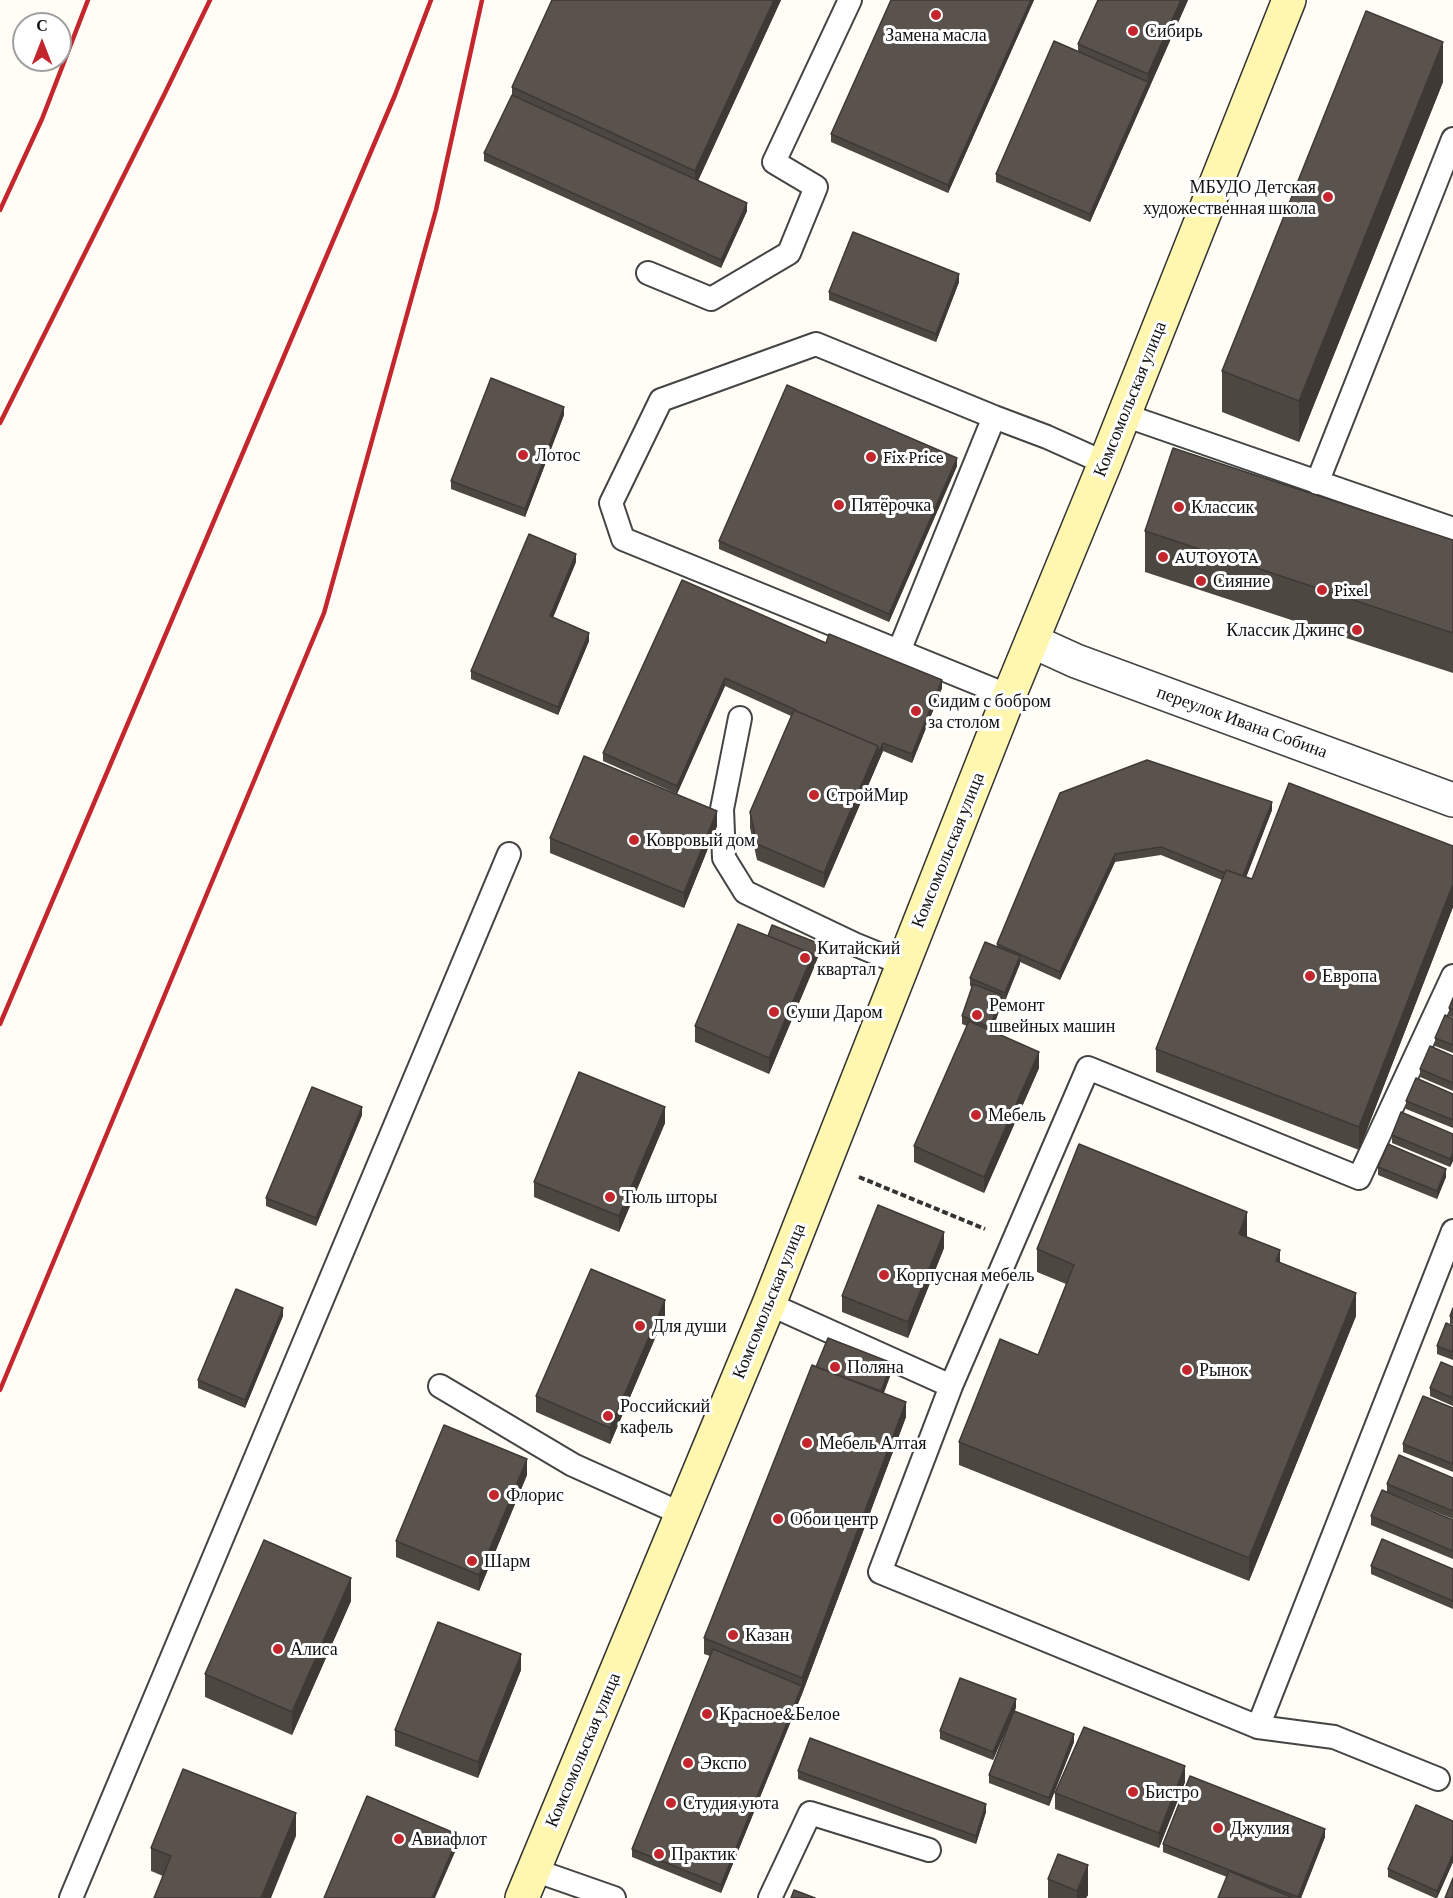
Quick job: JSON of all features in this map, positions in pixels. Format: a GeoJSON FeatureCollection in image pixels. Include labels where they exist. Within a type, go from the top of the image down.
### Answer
{"type":"FeatureCollection","features":[{"type":"Feature","properties":{"kind":"main road","name":"Комсомольская улица"},"geometry":{"type":"LineString","coordinates":[[528,1884],[769,1305],[1009,696],[1124,415],[1289,0]]}},
{"type":"Feature","properties":{"kind":"street","name":"переулок Ивана Собина"},"geometry":{"type":"LineString","coordinates":[[1032,641],[1076,661],[1453,800]]}},
{"type":"Feature","properties":{"kind":"lane"},"geometry":{"type":"LineString","coordinates":[[648,273],[711,299],[789,254],[816,187],[774,162],[850,0]]}},
{"type":"Feature","properties":{"kind":"lane"},"geometry":{"type":"LineString","coordinates":[[1317,483],[1453,138]]}},
{"type":"Feature","properties":{"kind":"lane"},"geometry":{"type":"LineString","coordinates":[[1009,696],[623,539],[611,502],[661,400],[816,344],[1105,462]]}},
{"type":"Feature","properties":{"kind":"lane"},"geometry":{"type":"LineString","coordinates":[[1124,415],[1453,529]]}},
{"type":"Feature","properties":{"kind":"lane"},"geometry":{"type":"LineString","coordinates":[[899,651],[994,417]]}},
{"type":"Feature","properties":{"kind":"lane"},"geometry":{"type":"LineString","coordinates":[[740,718],[722,809],[724,858],[745,892],[854,944],[903,964]]}},
{"type":"Feature","properties":{"kind":"lane"},"geometry":{"type":"LineString","coordinates":[[71,1898],[509,854]]}},
{"type":"Feature","properties":{"kind":"lane"},"geometry":{"type":"LineString","coordinates":[[1438,1779],[1334,1737],[1258,1727],[880,1572],[951,1386],[1088,1068],[1359,1178],[1453,976]]}},
{"type":"Feature","properties":{"kind":"lane"},"geometry":{"type":"LineString","coordinates":[[1258,1727],[1453,1231]]}},
{"type":"Feature","properties":{"kind":"lane"},"geometry":{"type":"LineString","coordinates":[[769,1305],[951,1386]]}},
{"type":"Feature","properties":{"kind":"lane"},"geometry":{"type":"LineString","coordinates":[[440,1386],[573,1465],[681,1514]]}},
{"type":"Feature","properties":{"kind":"lane"},"geometry":{"type":"LineString","coordinates":[[770,1898],[810,1813],[929,1850]]}},
{"type":"Feature","properties":{"kind":"lane"},"geometry":{"type":"LineString","coordinates":[[528,1884],[614,1898]]}},
{"type":"Feature","properties":{"kind":"path"},"geometry":{"type":"LineString","coordinates":[[825,1162],[1014,1241]]}},
{"type":"Feature","properties":{"kind":"building"},"geometry":{"type":"Polygon","coordinates":[[[552,0],[774,0],[695,171],[512,87],[552,0]]]}},
{"type":"Feature","properties":{"kind":"building"},"geometry":{"type":"Polygon","coordinates":[[[891,0],[1031,0],[948,185],[831,134],[891,0]]]}},
{"type":"Feature","properties":{"kind":"building","name":"Сибирь"},"geometry":{"type":"Polygon","coordinates":[[[1098,0],[1181,0],[1148,74],[1078,44],[1098,0]]]}},
{"type":"Feature","properties":{"kind":"building"},"geometry":{"type":"Polygon","coordinates":[[[1366,11],[1443,42],[1299,401],[1222,371],[1366,11]]]}},
{"type":"Feature","properties":{"kind":"building"},"geometry":{"type":"Polygon","coordinates":[[[1054,41],[1148,82],[1090,214],[996,174],[1054,41]]]}},
{"type":"Feature","properties":{"kind":"building"},"geometry":{"type":"Polygon","coordinates":[[[512,95],[747,203],[721,260],[484,153],[512,95]]]}},
{"type":"Feature","properties":{"kind":"building"},"geometry":{"type":"Polygon","coordinates":[[[853,232],[959,274],[936,334],[829,292],[853,232]]]}},
{"type":"Feature","properties":{"kind":"building"},"geometry":{"type":"Polygon","coordinates":[[[491,378],[564,407],[525,509],[451,481],[491,378]]]}},
{"type":"Feature","properties":{"kind":"building","name":"Пятёрочка"},"geometry":{"type":"Polygon","coordinates":[[[787,385],[957,458],[889,614],[719,541],[787,385]]]}},
{"type":"Feature","properties":{"kind":"building"},"geometry":{"type":"Polygon","coordinates":[[[1173,448],[1453,540],[1453,633],[1145,531],[1173,448]]]}},
{"type":"Feature","properties":{"kind":"building"},"geometry":{"type":"Polygon","coordinates":[[[529,534],[576,554],[550,616],[589,633],[558,707],[471,671],[529,534]]]}},
{"type":"Feature","properties":{"kind":"building"},"geometry":{"type":"Polygon","coordinates":[[[682,580],[826,643],[829,634],[942,680],[912,754],[883,743],[878,754],[878,746],[725,678],[677,786],[603,753],[682,580]]]}},
{"type":"Feature","properties":{"kind":"building","name":"СтройМир"},"geometry":{"type":"Polygon","coordinates":[[[794,710],[878,746],[824,873],[757,844],[750,812],[794,710]]]}},
{"type":"Feature","properties":{"kind":"building","name":"Ковровый дом"},"geometry":{"type":"Polygon","coordinates":[[[584,756],[717,811],[684,893],[550,838],[584,756]]]}},
{"type":"Feature","properties":{"kind":"building"},"geometry":{"type":"Polygon","coordinates":[[[1147,760],[1272,802],[1243,876],[1226,870],[1225,873],[1161,847],[1115,854],[1060,972],[997,944],[1060,793],[1147,760]]]}},
{"type":"Feature","properties":{"kind":"building","name":"Европа"},"geometry":{"type":"Polygon","coordinates":[[[1289,783],[1453,846],[1453,884],[1359,1127],[1156,1049],[1226,870],[1252,879],[1289,783]]]}},
{"type":"Feature","properties":{"kind":"building"},"geometry":{"type":"Polygon","coordinates":[[[738,924],[813,954],[769,1058],[695,1026],[738,924]]]}},
{"type":"Feature","properties":{"kind":"building"},"geometry":{"type":"Polygon","coordinates":[[[772,925],[820,944],[813,962],[813,954],[768,936],[772,925]]]}},
{"type":"Feature","properties":{"kind":"building"},"geometry":{"type":"Polygon","coordinates":[[[985,942],[1020,956],[1005,993],[970,978],[985,942]]]}},
{"type":"Feature","properties":{"kind":"building"},"geometry":{"type":"Polygon","coordinates":[[[973,984],[1002,995],[990,1027],[962,1016],[973,984]]]}},
{"type":"Feature","properties":{"kind":"building"},"geometry":{"type":"Polygon","coordinates":[[[1453,998],[1453,1010],[1449,1008],[1453,998]]]}},
{"type":"Feature","properties":{"kind":"building"},"geometry":{"type":"Polygon","coordinates":[[[1445,1015],[1453,1019],[1453,1045],[1435,1038],[1445,1015]]]}},
{"type":"Feature","properties":{"kind":"building","name":"Мебель"},"geometry":{"type":"Polygon","coordinates":[[[969,1021],[1039,1052],[984,1177],[914,1146],[969,1021]]]}},
{"type":"Feature","properties":{"kind":"building"},"geometry":{"type":"Polygon","coordinates":[[[1430,1046],[1453,1056],[1453,1083],[1420,1069],[1430,1046]]]}},
{"type":"Feature","properties":{"kind":"building"},"geometry":{"type":"Polygon","coordinates":[[[579,1072],[665,1107],[619,1216],[534,1182],[579,1072]]]}},
{"type":"Feature","properties":{"kind":"building"},"geometry":{"type":"Polygon","coordinates":[[[1416,1078],[1453,1094],[1453,1120],[1406,1101],[1416,1078]]]}},
{"type":"Feature","properties":{"kind":"building"},"geometry":{"type":"Polygon","coordinates":[[[312,1087],[362,1107],[316,1218],[266,1198],[312,1087]]]}},
{"type":"Feature","properties":{"kind":"building"},"geometry":{"type":"Polygon","coordinates":[[[1401,1112],[1453,1134],[1453,1153],[1450,1159],[1392,1135],[1401,1112]]]}},
{"type":"Feature","properties":{"kind":"building","name":"Рынок"},"geometry":{"type":"Polygon","coordinates":[[[1079,1144],[1247,1212],[1239,1234],[1280,1250],[1276,1261],[1356,1293],[1249,1558],[959,1442],[1000,1339],[1038,1355],[1074,1265],[1037,1249],[1079,1144]]]}},
{"type":"Feature","properties":{"kind":"building"},"geometry":{"type":"Polygon","coordinates":[[[1388,1144],[1446,1169],[1437,1191],[1378,1167],[1388,1144]]]}},
{"type":"Feature","properties":{"kind":"building"},"geometry":{"type":"Polygon","coordinates":[[[878,1205],[944,1232],[908,1322],[842,1296],[878,1205]]]}},
{"type":"Feature","properties":{"kind":"building"},"geometry":{"type":"Polygon","coordinates":[[[591,1269],[665,1300],[610,1428],[536,1396],[591,1269]]]}},
{"type":"Feature","properties":{"kind":"building"},"geometry":{"type":"Polygon","coordinates":[[[236,1289],[283,1308],[245,1400],[198,1380],[236,1289]]]}},
{"type":"Feature","properties":{"kind":"building"},"geometry":{"type":"Polygon","coordinates":[[[1446,1323],[1453,1326],[1453,1352],[1437,1346],[1446,1323]]]}},
{"type":"Feature","properties":{"kind":"building"},"geometry":{"type":"Polygon","coordinates":[[[828,1338],[892,1363],[881,1391],[816,1367],[828,1338]]]}},
{"type":"Feature","properties":{"kind":"building"},"geometry":{"type":"Polygon","coordinates":[[[1441,1362],[1453,1367],[1453,1398],[1430,1388],[1441,1362]]]}},
{"type":"Feature","properties":{"kind":"building"},"geometry":{"type":"Polygon","coordinates":[[[812,1365],[906,1402],[802,1678],[704,1638],[812,1365]]]}},
{"type":"Feature","properties":{"kind":"building"},"geometry":{"type":"Polygon","coordinates":[[[1423,1396],[1453,1408],[1453,1464],[1403,1444],[1423,1396]]]}},
{"type":"Feature","properties":{"kind":"building"},"geometry":{"type":"Polygon","coordinates":[[[444,1425],[527,1459],[479,1575],[396,1541],[444,1425]]]}},
{"type":"Feature","properties":{"kind":"building"},"geometry":{"type":"Polygon","coordinates":[[[1399,1455],[1453,1478],[1453,1511],[1387,1484],[1399,1455]]]}},
{"type":"Feature","properties":{"kind":"building"},"geometry":{"type":"Polygon","coordinates":[[[1382,1490],[1453,1520],[1453,1551],[1371,1516],[1382,1490]]]}},
{"type":"Feature","properties":{"kind":"building"},"geometry":{"type":"Polygon","coordinates":[[[1382,1539],[1453,1569],[1453,1601],[1371,1566],[1382,1539]]]}},
{"type":"Feature","properties":{"kind":"building","name":"Алиса"},"geometry":{"type":"Polygon","coordinates":[[[264,1540],[351,1578],[292,1712],[205,1674],[264,1540]]]}},
{"type":"Feature","properties":{"kind":"building"},"geometry":{"type":"Polygon","coordinates":[[[438,1622],[521,1654],[478,1762],[395,1730],[438,1622]]]}},
{"type":"Feature","properties":{"kind":"building"},"geometry":{"type":"Polygon","coordinates":[[[713,1649],[802,1686],[721,1885],[632,1849],[713,1649]]]}},
{"type":"Feature","properties":{"kind":"building"},"geometry":{"type":"Polygon","coordinates":[[[960,1678],[1016,1699],[993,1752],[940,1731],[960,1678]]]}},
{"type":"Feature","properties":{"kind":"building"},"geometry":{"type":"Polygon","coordinates":[[[1014,1711],[1074,1734],[1049,1798],[989,1775],[1014,1711]]]}},
{"type":"Feature","properties":{"kind":"building"},"geometry":{"type":"Polygon","coordinates":[[[1084,1727],[1185,1766],[1159,1833],[1055,1793],[1084,1727]]]}},
{"type":"Feature","properties":{"kind":"building"},"geometry":{"type":"Polygon","coordinates":[[[810,1738],[986,1804],[976,1836],[798,1771],[810,1738]]]}},
{"type":"Feature","properties":{"kind":"building"},"geometry":{"type":"Polygon","coordinates":[[[183,1769],[296,1813],[261,1898],[154,1898],[171,1856],[151,1848],[183,1769]]]}},
{"type":"Feature","properties":{"kind":"building"},"geometry":{"type":"Polygon","coordinates":[[[1190,1776],[1325,1829],[1298,1897],[1163,1844],[1190,1776]]]}},
{"type":"Feature","properties":{"kind":"building"},"geometry":{"type":"Polygon","coordinates":[[[367,1796],[459,1835],[432,1898],[324,1898],[367,1796]]]}},
{"type":"Feature","properties":{"kind":"building"},"geometry":{"type":"Polygon","coordinates":[[[1416,1805],[1453,1821],[1453,1854],[1437,1891],[1388,1869],[1416,1805]]]}},
{"type":"Feature","properties":{"kind":"building"},"geometry":{"type":"Polygon","coordinates":[[[1058,1854],[1088,1865],[1077,1891],[1048,1879],[1058,1854]]]}},
{"type":"Feature","properties":{"kind":"building"},"geometry":{"type":"Polygon","coordinates":[[[1229,1871],[1293,1898],[1218,1898],[1229,1871]]]}},
{"type":"Feature","properties":{"kind":"building"},"geometry":{"type":"Polygon","coordinates":[[[1453,1878],[1453,1898],[1445,1898],[1453,1878]]]}},
{"type":"Feature","properties":{"kind":"building"},"geometry":{"type":"Polygon","coordinates":[[[794,1890],[815,1898],[791,1898],[794,1890]]]}},
{"type":"Feature","properties":{"kind":"railway"},"geometry":{"type":"LineString","coordinates":[[0,210],[42,119],[88,0]]}},
{"type":"Feature","properties":{"kind":"railway"},"geometry":{"type":"LineString","coordinates":[[0,423],[210,0]]}},
{"type":"Feature","properties":{"kind":"railway"},"geometry":{"type":"LineString","coordinates":[[0,1024],[395,95],[431,0]]}},
{"type":"Feature","properties":{"kind":"railway"},"geometry":{"type":"LineString","coordinates":[[0,1390],[324,613],[436,210],[482,0]]}},
{"type":"Feature","properties":{"kind":"place","name":"Замена масла"},"geometry":{"type":"Point","coordinates":[936,15]}},
{"type":"Feature","properties":{"kind":"place","name":"Сибирь"},"geometry":{"type":"Point","coordinates":[1133,31]}},
{"type":"Feature","properties":{"kind":"place","name":"МБУДО Детская художественная школа"},"geometry":{"type":"Point","coordinates":[1328,197]}},
{"type":"Feature","properties":{"kind":"place","name":"Лотос"},"geometry":{"type":"Point","coordinates":[523,455]}},
{"type":"Feature","properties":{"kind":"place","name":"Fix Price"},"geometry":{"type":"Point","coordinates":[871,457]}},
{"type":"Feature","properties":{"kind":"place","name":"Пятёрочка"},"geometry":{"type":"Point","coordinates":[839,505]}},
{"type":"Feature","properties":{"kind":"place","name":"Классик"},"geometry":{"type":"Point","coordinates":[1179,507]}},
{"type":"Feature","properties":{"kind":"place","name":"AUTOYOTA"},"geometry":{"type":"Point","coordinates":[1163,557]}},
{"type":"Feature","properties":{"kind":"place","name":"Сияние"},"geometry":{"type":"Point","coordinates":[1201,581]}},
{"type":"Feature","properties":{"kind":"place","name":"Pixel"},"geometry":{"type":"Point","coordinates":[1322,590]}},
{"type":"Feature","properties":{"kind":"place","name":"Классик Джинс"},"geometry":{"type":"Point","coordinates":[1357,630]}},
{"type":"Feature","properties":{"kind":"place","name":"Сидим с бобром за столом"},"geometry":{"type":"Point","coordinates":[916,711]}},
{"type":"Feature","properties":{"kind":"place","name":"СтройМир"},"geometry":{"type":"Point","coordinates":[814,795]}},
{"type":"Feature","properties":{"kind":"place","name":"Ковровый дом"},"geometry":{"type":"Point","coordinates":[634,840]}},
{"type":"Feature","properties":{"kind":"place","name":"Китайский квартал"},"geometry":{"type":"Point","coordinates":[805,958]}},
{"type":"Feature","properties":{"kind":"place","name":"Европа"},"geometry":{"type":"Point","coordinates":[1310,976]}},
{"type":"Feature","properties":{"kind":"place","name":"Суши Даром"},"geometry":{"type":"Point","coordinates":[774,1012]}},
{"type":"Feature","properties":{"kind":"place","name":"Ремонт швейных машин"},"geometry":{"type":"Point","coordinates":[977,1015]}},
{"type":"Feature","properties":{"kind":"place","name":"Мебель"},"geometry":{"type":"Point","coordinates":[976,1115]}},
{"type":"Feature","properties":{"kind":"place","name":"Тюль шторы"},"geometry":{"type":"Point","coordinates":[610,1197]}},
{"type":"Feature","properties":{"kind":"place","name":"Корпусная мебель"},"geometry":{"type":"Point","coordinates":[884,1275]}},
{"type":"Feature","properties":{"kind":"place","name":"Для души"},"geometry":{"type":"Point","coordinates":[640,1326]}},
{"type":"Feature","properties":{"kind":"place","name":"Поляна"},"geometry":{"type":"Point","coordinates":[835,1367]}},
{"type":"Feature","properties":{"kind":"place","name":"Рынок"},"geometry":{"type":"Point","coordinates":[1187,1370]}},
{"type":"Feature","properties":{"kind":"place","name":"Российский кафель"},"geometry":{"type":"Point","coordinates":[608,1416]}},
{"type":"Feature","properties":{"kind":"place","name":"Мебель Алтая"},"geometry":{"type":"Point","coordinates":[807,1443]}},
{"type":"Feature","properties":{"kind":"place","name":"Флорис"},"geometry":{"type":"Point","coordinates":[494,1495]}},
{"type":"Feature","properties":{"kind":"place","name":"Обои центр"},"geometry":{"type":"Point","coordinates":[778,1519]}},
{"type":"Feature","properties":{"kind":"place","name":"Шарм"},"geometry":{"type":"Point","coordinates":[472,1561]}},
{"type":"Feature","properties":{"kind":"place","name":"Казан"},"geometry":{"type":"Point","coordinates":[733,1635]}},
{"type":"Feature","properties":{"kind":"place","name":"Алиса"},"geometry":{"type":"Point","coordinates":[278,1649]}},
{"type":"Feature","properties":{"kind":"place","name":"Красное&Белое"},"geometry":{"type":"Point","coordinates":[707,1714]}},
{"type":"Feature","properties":{"kind":"place","name":"Экспо"},"geometry":{"type":"Point","coordinates":[688,1763]}},
{"type":"Feature","properties":{"kind":"place","name":"Бистро"},"geometry":{"type":"Point","coordinates":[1133,1792]}},
{"type":"Feature","properties":{"kind":"place","name":"Студия уюта"},"geometry":{"type":"Point","coordinates":[671,1803]}},
{"type":"Feature","properties":{"kind":"place","name":"Джулия"},"geometry":{"type":"Point","coordinates":[1218,1828]}},
{"type":"Feature","properties":{"kind":"place","name":"Авиафлот"},"geometry":{"type":"Point","coordinates":[399,1839]}},
{"type":"Feature","properties":{"kind":"place","name":"Практик"},"geometry":{"type":"Point","coordinates":[659,1854]}}]}
